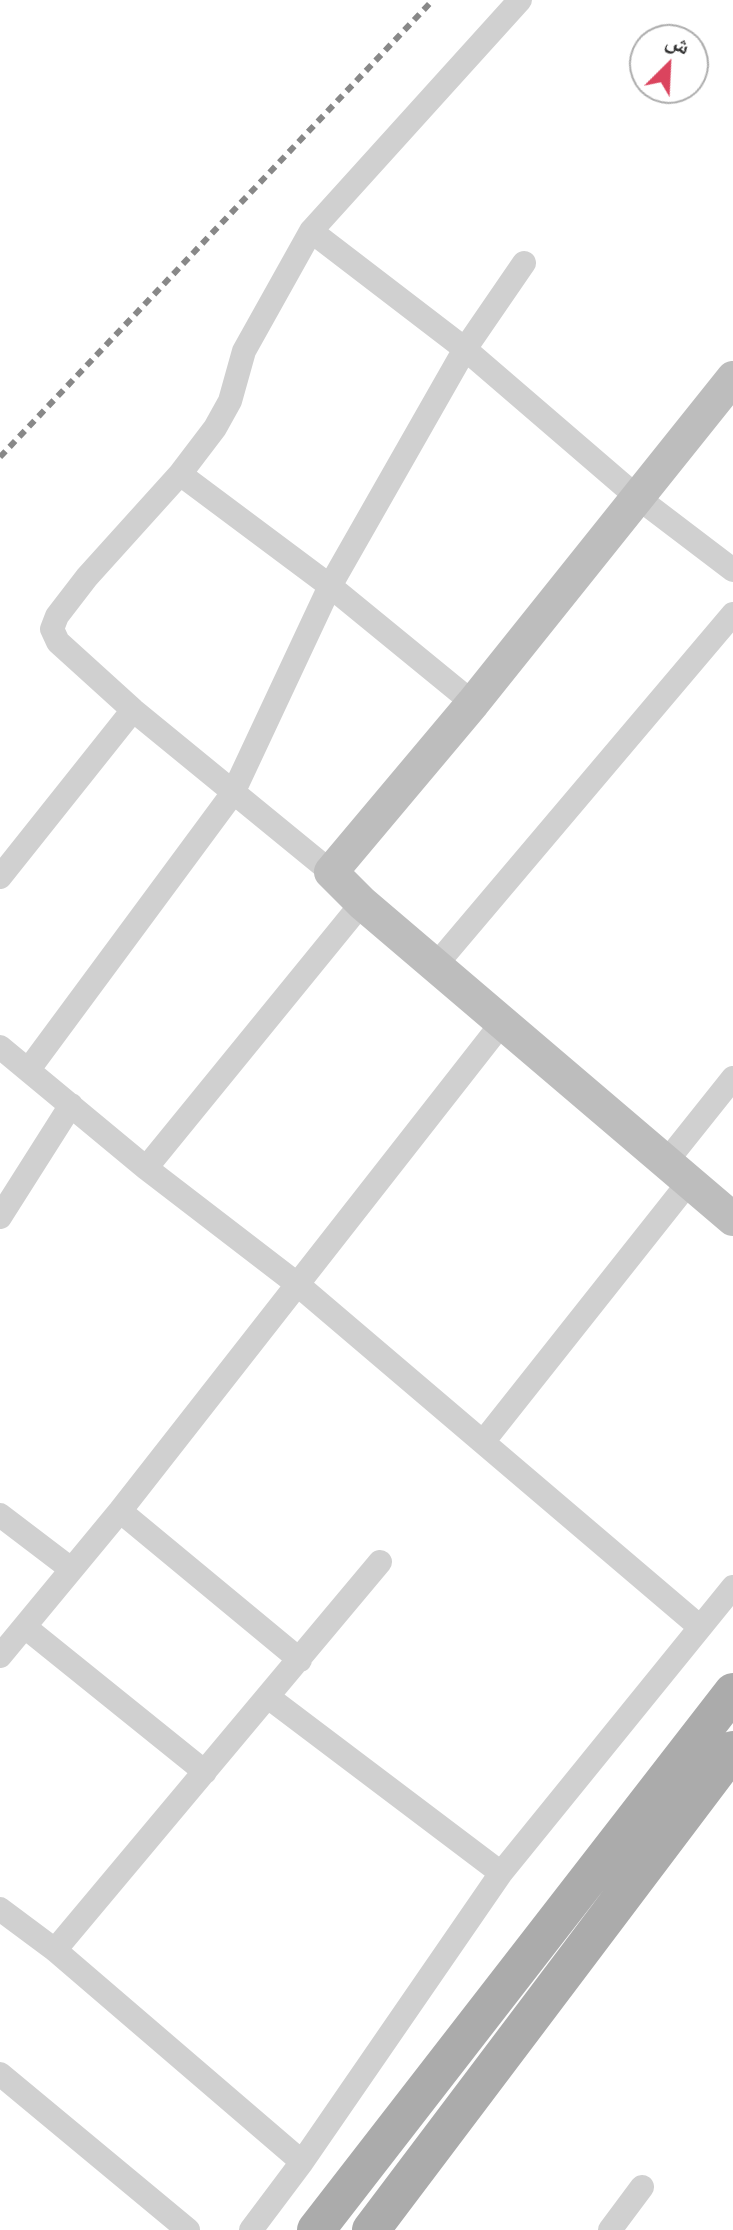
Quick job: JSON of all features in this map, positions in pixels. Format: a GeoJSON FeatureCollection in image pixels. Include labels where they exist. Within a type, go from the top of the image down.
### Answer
{"type":"FeatureCollection","features":[{"type":"Feature","properties":{"kind":"main road"},"geometry":{"type":"LineString","coordinates":[[316,2230],[733,1692]]}},
{"type":"Feature","properties":{"kind":"main road"},"geometry":{"type":"LineString","coordinates":[[380,2227],[733,1750]]}},
{"type":"Feature","properties":{"kind":"street"},"geometry":{"type":"LineString","coordinates":[[520,0],[311,231],[244,351],[224,415],[180,474],[87,577],[57,616],[52,629],[58,642],[133,710],[331,872],[362,903],[733,1219]]}},
{"type":"Feature","properties":{"kind":"street"},"geometry":{"type":"LineString","coordinates":[[311,231],[465,349],[637,497],[733,570]]}},
{"type":"Feature","properties":{"kind":"street"},"geometry":{"type":"LineString","coordinates":[[29,1069],[233,793],[330,586],[465,349],[524,263]]}},
{"type":"Feature","properties":{"kind":"street"},"geometry":{"type":"LineString","coordinates":[[331,872],[473,703],[733,378]]}},
{"type":"Feature","properties":{"kind":"street"},"geometry":{"type":"LineString","coordinates":[[180,474],[330,586],[473,703]]}},
{"type":"Feature","properties":{"kind":"street"},"geometry":{"type":"LineString","coordinates":[[435,966],[733,614]]}},
{"type":"Feature","properties":{"kind":"street"},"geometry":{"type":"LineString","coordinates":[[0,877],[133,710]]}},
{"type":"Feature","properties":{"kind":"street"},"geometry":{"type":"LineString","coordinates":[[146,1168],[362,903]]}},
{"type":"Feature","properties":{"kind":"street"},"geometry":{"type":"LineString","coordinates":[[0,1656],[120,1511],[502,1023]]}},
{"type":"Feature","properties":{"kind":"street"},"geometry":{"type":"LineString","coordinates":[[0,1047],[146,1168],[297,1284],[700,1627]]}},
{"type":"Feature","properties":{"kind":"street"},"geometry":{"type":"LineString","coordinates":[[483,1442],[678,1172],[733,1078]]}},
{"type":"Feature","properties":{"kind":"street"},"geometry":{"type":"LineString","coordinates":[[0,1217],[71,1105]]}},
{"type":"Feature","properties":{"kind":"street"},"geometry":{"type":"LineString","coordinates":[[120,1511],[300,1660]]}},
{"type":"Feature","properties":{"kind":"street"},"geometry":{"type":"LineString","coordinates":[[0,1515],[71,1569]]}},
{"type":"Feature","properties":{"kind":"street"},"geometry":{"type":"LineString","coordinates":[[55,1950],[380,1562]]}},
{"type":"Feature","properties":{"kind":"street"},"geometry":{"type":"LineString","coordinates":[[251,2230],[302,2162],[501,1873],[733,1587]]}},
{"type":"Feature","properties":{"kind":"street"},"geometry":{"type":"LineString","coordinates":[[25,1627],[205,1772]]}},
{"type":"Feature","properties":{"kind":"street"},"geometry":{"type":"LineString","coordinates":[[268,1697],[501,1873]]}},
{"type":"Feature","properties":{"kind":"street"},"geometry":{"type":"LineString","coordinates":[[0,1909],[55,1950],[302,2162]]}},
{"type":"Feature","properties":{"kind":"street"},"geometry":{"type":"LineString","coordinates":[[0,2074],[188,2230]]}},
{"type":"Feature","properties":{"kind":"street"},"geometry":{"type":"LineString","coordinates":[[610,2230],[642,2187]]}},
{"type":"Feature","properties":{"kind":"railway"},"geometry":{"type":"LineString","coordinates":[[0,457],[433,0]]}}]}
